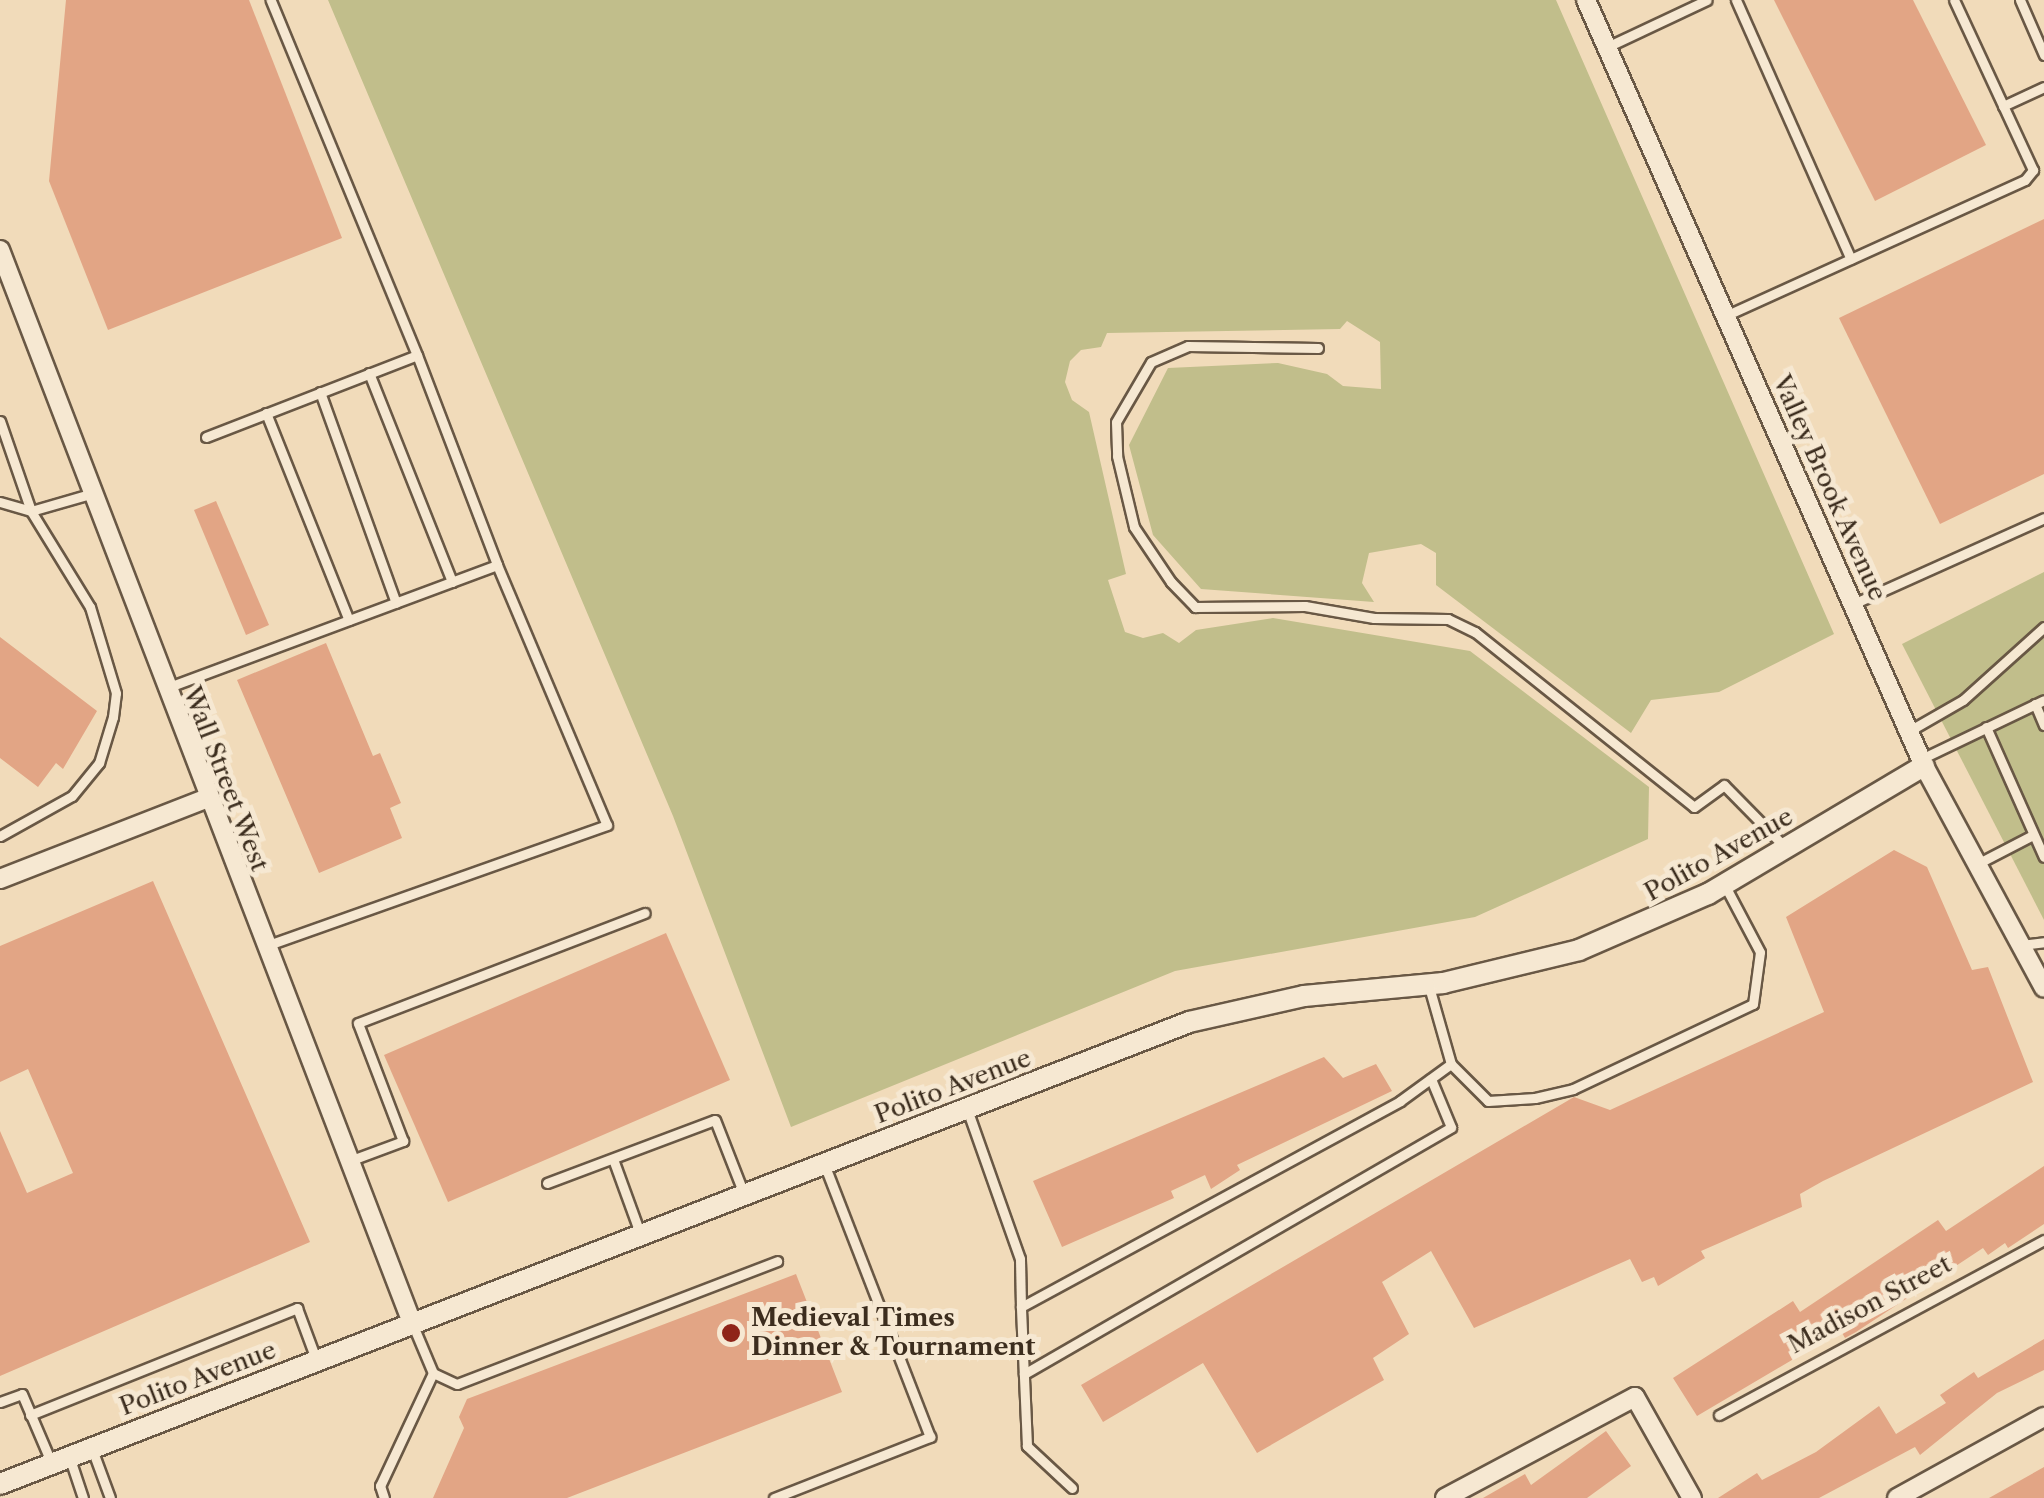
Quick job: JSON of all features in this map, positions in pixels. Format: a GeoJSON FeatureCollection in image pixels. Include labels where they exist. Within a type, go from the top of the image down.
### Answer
{"type":"FeatureCollection","features":[{"type":"Feature","properties":{"kind":"street","name":"Valley Brook Avenue"},"geometry":{"type":"LineString","coordinates":[[1586,0],[1922,763],[2044,988]]}},
{"type":"Feature","properties":{"kind":"street","name":"Wall Street West"},"geometry":{"type":"LineString","coordinates":[[0,250],[263,947],[412,1323]]}},
{"type":"Feature","properties":{"kind":"street","name":"Polito Avenue"},"geometry":{"type":"LineString","coordinates":[[0,1484],[967,1108],[1251,1005],[1428,984],[1580,950],[1724,884],[1922,763]]}},
{"type":"Feature","properties":{"kind":"street"},"geometry":{"type":"LineString","coordinates":[[0,879],[208,798]]}},
{"type":"Feature","properties":{"kind":"street"},"geometry":{"type":"LineString","coordinates":[[1445,1498],[1635,1396],[1692,1498]]}},
{"type":"Feature","properties":{"kind":"street"},"geometry":{"type":"LineString","coordinates":[[1897,1498],[2044,1416]]}},
{"type":"Feature","properties":{"kind":"lane"},"geometry":{"type":"LineString","coordinates":[[263,947],[607,825],[497,565],[417,355],[271,0]]}},
{"type":"Feature","properties":{"kind":"lane"},"geometry":{"type":"LineString","coordinates":[[1606,47],[1707,0]]}},
{"type":"Feature","properties":{"kind":"lane"},"geometry":{"type":"LineString","coordinates":[[1736,0],[1851,260]]}},
{"type":"Feature","properties":{"kind":"lane"},"geometry":{"type":"LineString","coordinates":[[1725,316],[2025,180],[2033,170],[1954,0]]}},
{"type":"Feature","properties":{"kind":"lane"},"geometry":{"type":"LineString","coordinates":[[2020,0],[2044,54]]}},
{"type":"Feature","properties":{"kind":"lane"},"geometry":{"type":"LineString","coordinates":[[2003,106],[2044,87]]}},
{"type":"Feature","properties":{"kind":"lane"},"geometry":{"type":"LineString","coordinates":[[1318,348],[1188,346],[1151,362],[1116,422],[1117,456],[1134,527],[1171,582],[1195,608],[1305,606],[1374,618],[1448,619],[1475,632],[1694,808],[1724,785],[1786,848]]}},
{"type":"Feature","properties":{"kind":"lane"},"geometry":{"type":"LineString","coordinates":[[206,436],[417,355]]}},
{"type":"Feature","properties":{"kind":"lane"},"geometry":{"type":"LineString","coordinates":[[369,373],[452,582]]}},
{"type":"Feature","properties":{"kind":"lane"},"geometry":{"type":"LineString","coordinates":[[320,392],[396,602]]}},
{"type":"Feature","properties":{"kind":"lane"},"geometry":{"type":"LineString","coordinates":[[266,413],[349,620]]}},
{"type":"Feature","properties":{"kind":"lane"},"geometry":{"type":"LineString","coordinates":[[0,422],[31,511],[90,607],[116,694],[99,763],[81,785],[24,827],[0,836]]}},
{"type":"Feature","properties":{"kind":"lane"},"geometry":{"type":"LineString","coordinates":[[0,502],[31,511],[90,494]]}},
{"type":"Feature","properties":{"kind":"lane"},"geometry":{"type":"LineString","coordinates":[[1853,604],[2044,518]]}},
{"type":"Feature","properties":{"kind":"lane"},"geometry":{"type":"LineString","coordinates":[[164,689],[497,565]]}},
{"type":"Feature","properties":{"kind":"lane"},"geometry":{"type":"LineString","coordinates":[[1908,731],[1963,700],[2044,627]]}},
{"type":"Feature","properties":{"kind":"lane"},"geometry":{"type":"LineString","coordinates":[[2040,702],[2044,725]]}},
{"type":"Feature","properties":{"kind":"lane","name":"Polito Avenue"},"geometry":{"type":"LineString","coordinates":[[1922,763],[2040,702]]}},
{"type":"Feature","properties":{"kind":"lane"},"geometry":{"type":"LineString","coordinates":[[1986,728],[2044,857]]}},
{"type":"Feature","properties":{"kind":"lane"},"geometry":{"type":"LineString","coordinates":[[1976,864],[2034,835]]}},
{"type":"Feature","properties":{"kind":"lane"},"geometry":{"type":"LineString","coordinates":[[1428,984],[1452,1064],[1488,1101],[1535,1098],[1573,1089],[1753,1004],[1760,952],[1724,884]]}},
{"type":"Feature","properties":{"kind":"lane"},"geometry":{"type":"LineString","coordinates":[[348,1161],[403,1141],[358,1023],[645,913]]}},
{"type":"Feature","properties":{"kind":"lane"},"geometry":{"type":"LineString","coordinates":[[2021,945],[2044,942]]}},
{"type":"Feature","properties":{"kind":"lane"},"geometry":{"type":"LineString","coordinates":[[1021,1307],[1431,1080],[1452,1064]]}},
{"type":"Feature","properties":{"kind":"lane"},"geometry":{"type":"LineString","coordinates":[[1024,1374],[1452,1127],[1431,1080]]}},
{"type":"Feature","properties":{"kind":"lane"},"geometry":{"type":"LineString","coordinates":[[967,1108],[1020,1260],[1027,1446],[1072,1488]]}},
{"type":"Feature","properties":{"kind":"lane"},"geometry":{"type":"LineString","coordinates":[[547,1183],[715,1120],[744,1194]]}},
{"type":"Feature","properties":{"kind":"lane"},"geometry":{"type":"LineString","coordinates":[[613,1159],[642,1236]]}},
{"type":"Feature","properties":{"kind":"lane"},"geometry":{"type":"LineString","coordinates":[[774,1498],[930,1438],[824,1164]]}},
{"type":"Feature","properties":{"kind":"lane","name":"Madison Street"},"geometry":{"type":"LineString","coordinates":[[1719,1414],[2044,1240]]}},
{"type":"Feature","properties":{"kind":"lane"},"geometry":{"type":"LineString","coordinates":[[412,1323],[433,1373],[457,1384],[777,1261]]}},
{"type":"Feature","properties":{"kind":"lane"},"geometry":{"type":"LineString","coordinates":[[30,1415],[297,1308],[316,1360]]}},
{"type":"Feature","properties":{"kind":"lane"},"geometry":{"type":"LineString","coordinates":[[384,1498],[380,1486],[433,1373]]}},
{"type":"Feature","properties":{"kind":"lane"},"geometry":{"type":"LineString","coordinates":[[0,1402],[22,1394],[30,1415],[83,1498]]}},
{"type":"Feature","properties":{"kind":"lane"},"geometry":{"type":"LineString","coordinates":[[92,1448],[110,1498]]}},
{"type":"Feature","properties":{"kind":"shaded area"},"geometry":{"type":"Polygon","coordinates":[[[328,0],[1556,0],[1834,634],[1719,692],[1651,700],[1631,733],[1436,585],[1436,553],[1421,544],[1369,553],[1362,583],[1374,602],[1201,589],[1153,535],[1129,445],[1168,368],[1278,363],[1327,374],[1343,386],[1381,389],[1380,342],[1347,321],[1340,329],[1107,333],[1101,347],[1081,350],[1070,361],[1065,382],[1072,400],[1089,412],[1126,574],[1108,580],[1125,632],[1143,638],[1163,633],[1179,643],[1196,630],[1273,618],[1470,651],[1649,787],[1648,839],[1475,917],[1175,971],[791,1127],[673,816],[328,0]]]}},
{"type":"Feature","properties":{"kind":"shaded area"},"geometry":{"type":"Polygon","coordinates":[[[2044,572],[2044,920],[1902,644],[2044,572]]]}},
{"type":"Feature","properties":{"kind":"building"},"geometry":{"type":"Polygon","coordinates":[[[66,0],[249,0],[342,238],[108,330],[49,181],[66,0]]]}},
{"type":"Feature","properties":{"kind":"building"},"geometry":{"type":"Polygon","coordinates":[[[1774,0],[1913,0],[1986,145],[1875,201],[1774,0]]]}},
{"type":"Feature","properties":{"kind":"building"},"geometry":{"type":"Polygon","coordinates":[[[2044,219],[2044,474],[1940,524],[1839,318],[2044,219]]]}},
{"type":"Feature","properties":{"kind":"building"},"geometry":{"type":"Polygon","coordinates":[[[216,501],[269,625],[246,635],[194,510],[216,501]]]}},
{"type":"Feature","properties":{"kind":"building"},"geometry":{"type":"Polygon","coordinates":[[[0,637],[97,711],[63,769],[56,763],[38,787],[0,758],[0,637]]]}},
{"type":"Feature","properties":{"kind":"building"},"geometry":{"type":"Polygon","coordinates":[[[326,643],[373,756],[380,753],[401,803],[390,808],[402,838],[319,873],[237,680],[326,643]]]}},
{"type":"Feature","properties":{"kind":"building"},"geometry":{"type":"Polygon","coordinates":[[[1894,850],[1927,867],[1972,970],[1988,967],[2033,1082],[1823,1181],[1800,1194],[1802,1207],[1701,1251],[1705,1258],[1658,1286],[1654,1277],[1642,1282],[1630,1259],[1474,1328],[1431,1251],[1382,1282],[1409,1334],[1373,1358],[1384,1380],[1257,1453],[1203,1363],[1103,1422],[1081,1385],[1574,1097],[1610,1110],[1824,1012],[1786,917],[1894,850]]]}},
{"type":"Feature","properties":{"kind":"building"},"geometry":{"type":"Polygon","coordinates":[[[153,881],[310,1242],[0,1376],[0,1131],[27,1193],[73,1173],[28,1069],[0,1082],[0,946],[153,881]]]}},
{"type":"Feature","properties":{"kind":"building"},"geometry":{"type":"Polygon","coordinates":[[[666,933],[730,1080],[448,1202],[384,1055],[666,933]]]}},
{"type":"Feature","properties":{"kind":"building"},"geometry":{"type":"Polygon","coordinates":[[[1324,1057],[1343,1078],[1376,1064],[1392,1091],[1237,1165],[1240,1170],[1211,1189],[1205,1175],[1171,1191],[1174,1198],[1062,1247],[1033,1181],[1324,1057]]]}},
{"type":"Feature","properties":{"kind":"building"},"geometry":{"type":"Polygon","coordinates":[[[2044,1166],[2044,1224],[2008,1248],[2005,1243],[1988,1255],[1983,1248],[1856,1332],[1845,1338],[1841,1331],[1697,1416],[1673,1378],[1793,1301],[1800,1312],[1938,1220],[1946,1231],[2044,1166]]]}},
{"type":"Feature","properties":{"kind":"building","name":"Medieval Times Dinner & Tournament"},"geometry":{"type":"Polygon","coordinates":[[[796,1274],[842,1392],[567,1498],[433,1498],[464,1428],[459,1417],[467,1399],[796,1274]]]}},
{"type":"Feature","properties":{"kind":"building"},"geometry":{"type":"Polygon","coordinates":[[[2044,1339],[2044,1370],[1997,1393],[1920,1455],[1915,1447],[1819,1498],[1718,1498],[1757,1473],[1762,1480],[1816,1452],[1879,1406],[1896,1434],[1946,1403],[1940,1395],[1974,1372],[1978,1378],[2044,1339]]]}},
{"type":"Feature","properties":{"kind":"building"},"geometry":{"type":"Polygon","coordinates":[[[1606,1431],[1631,1466],[1587,1498],[1483,1498],[1525,1474],[1531,1485],[1606,1431]]]}},
{"type":"Feature","properties":{"kind":"building"},"geometry":{"type":"Polygon","coordinates":[[[2044,1467],[2044,1498],[1989,1498],[2044,1467]]]}},
{"type":"Feature","properties":{"kind":"place","name":"Medieval Times Dinner & Tournament"},"geometry":{"type":"Point","coordinates":[731,1333]}}]}
